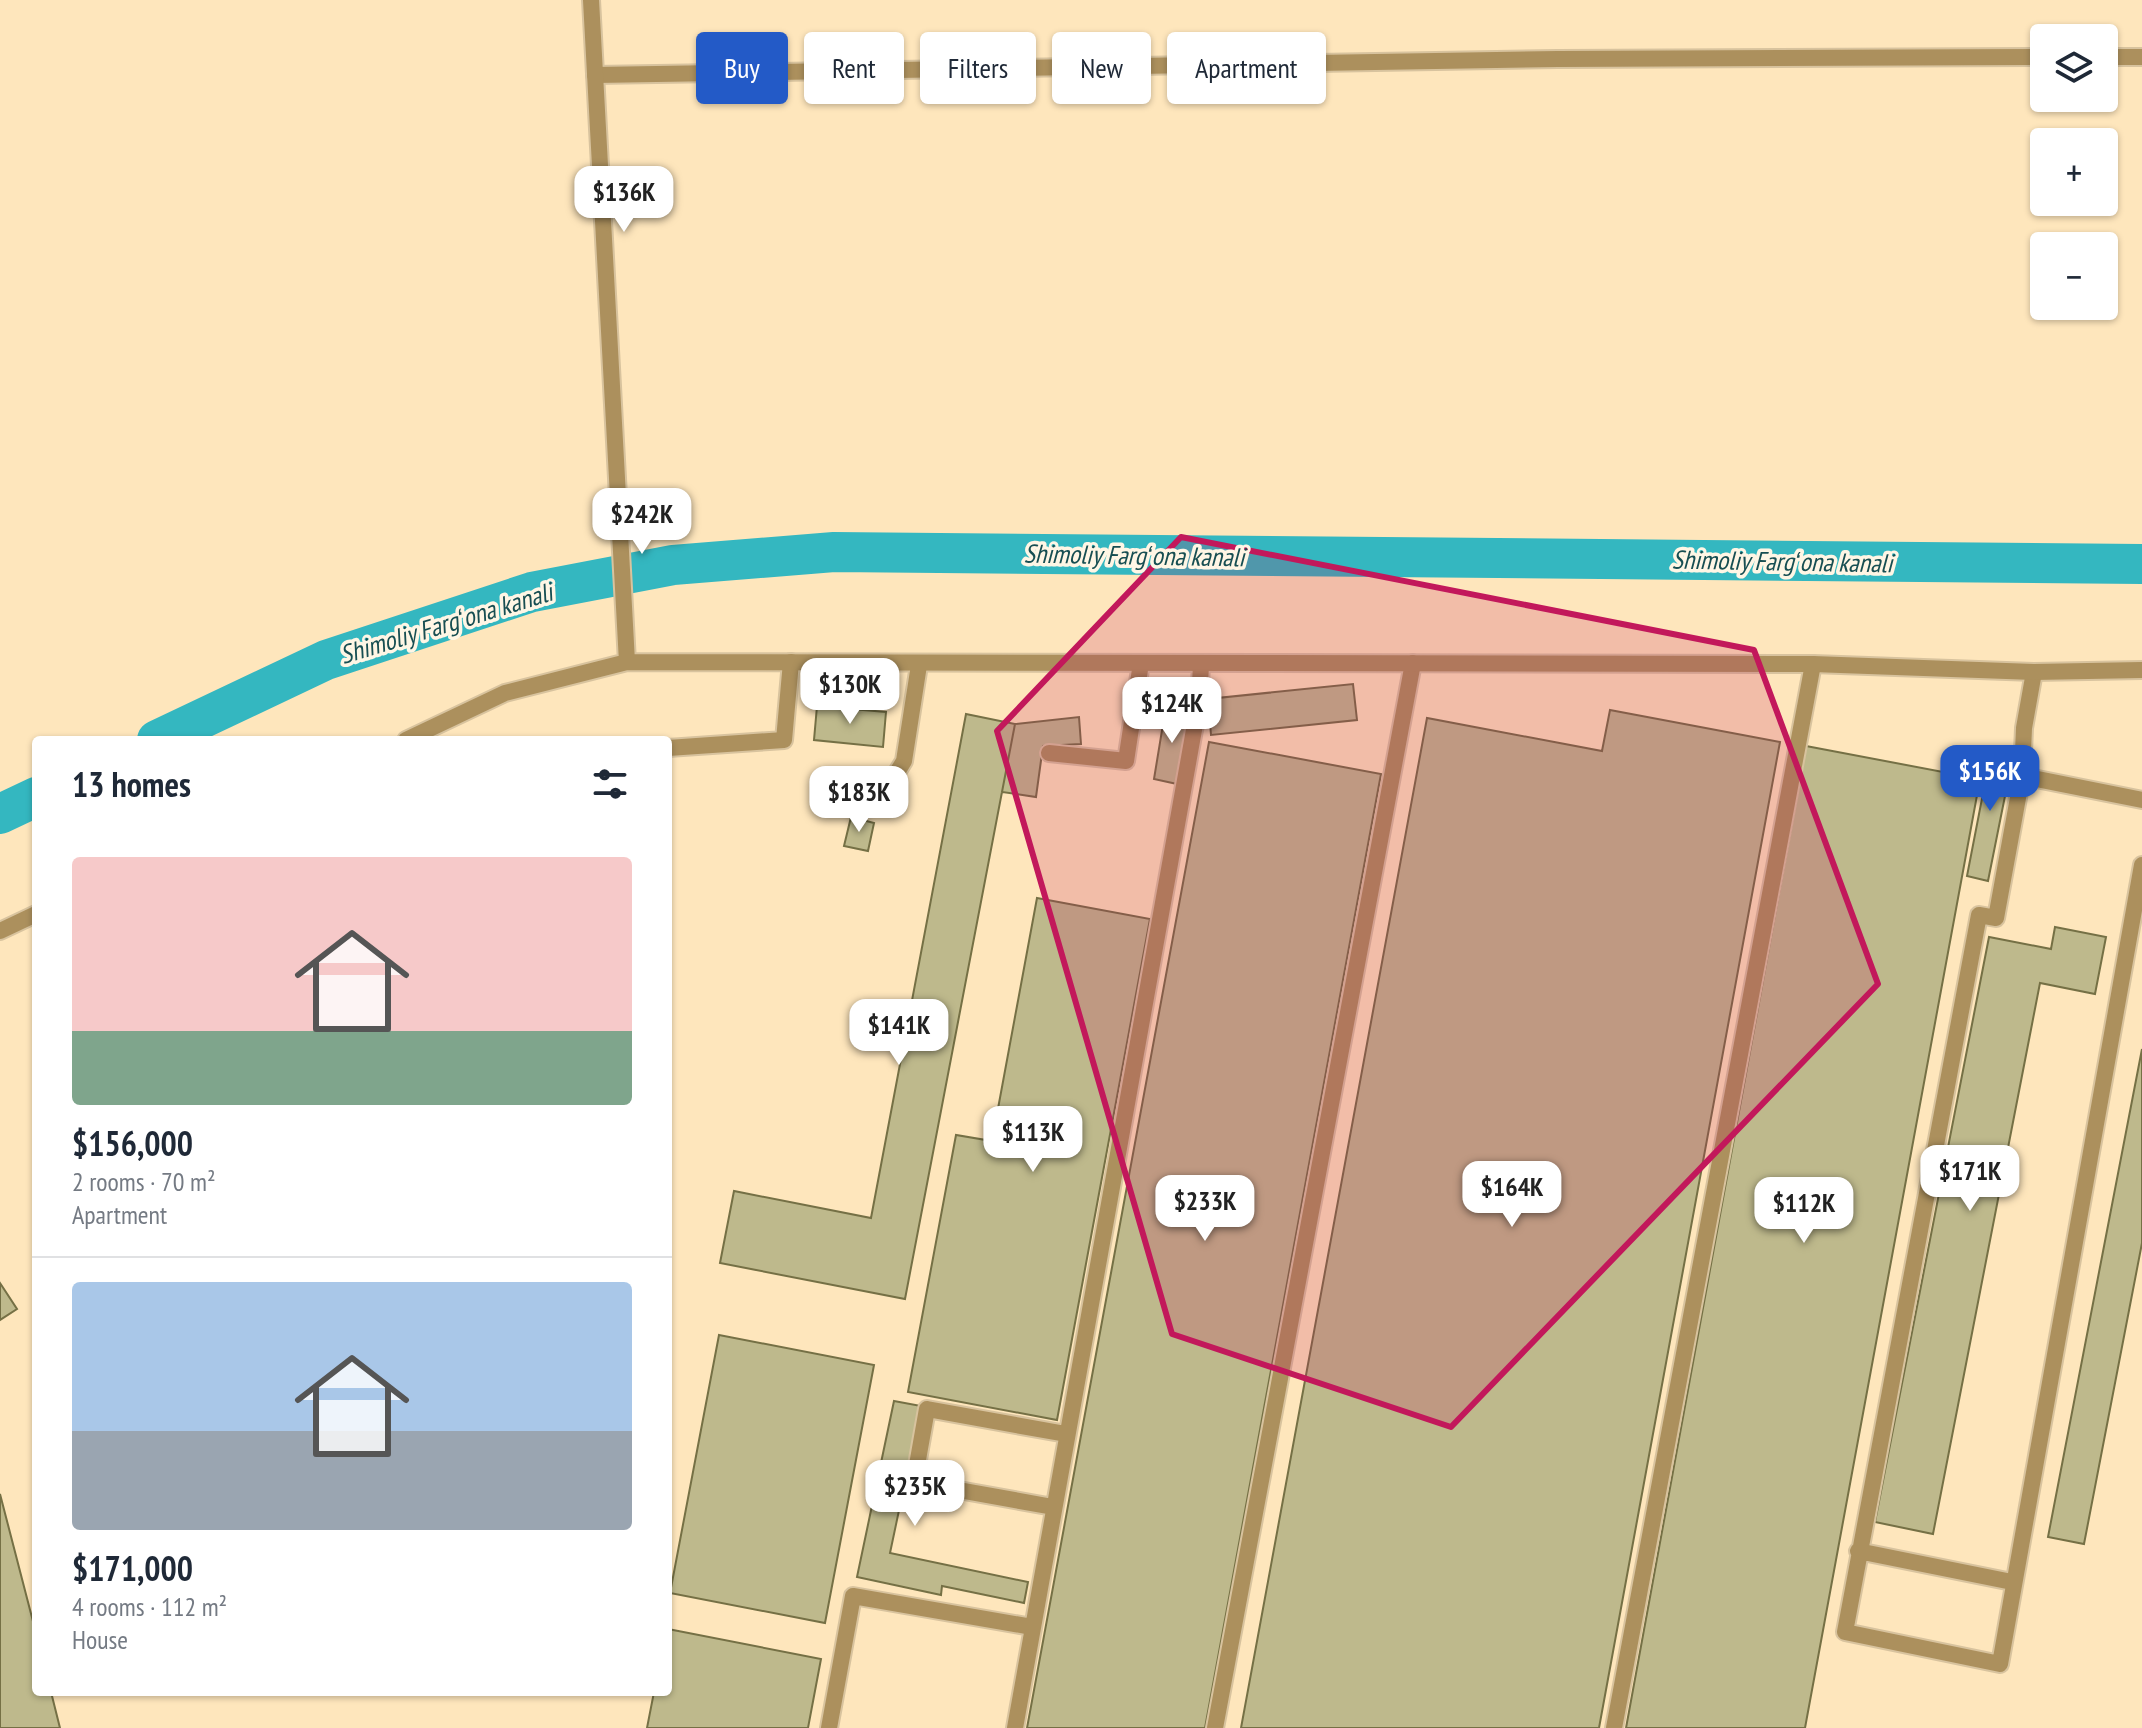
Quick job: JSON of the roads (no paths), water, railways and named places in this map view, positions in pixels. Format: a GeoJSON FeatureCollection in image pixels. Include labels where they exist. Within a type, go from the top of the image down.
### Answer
{"type":"FeatureCollection","features":[{"type":"Feature","properties":{"kind":"street"},"geometry":{"type":"LineString","coordinates":[[591,0],[627,662]]}},
{"type":"Feature","properties":{"kind":"street"},"geometry":{"type":"LineString","coordinates":[[595,75],[1574,59],[2030,57]]}},
{"type":"Feature","properties":{"kind":"street"},"geometry":{"type":"LineString","coordinates":[[2118,57],[2142,57]]}},
{"type":"Feature","properties":{"kind":"street"},"geometry":{"type":"LineString","coordinates":[[414,736],[505,693],[627,662],[919,665],[1813,664],[2034,672],[2142,670]]}},
{"type":"Feature","properties":{"kind":"street"},"geometry":{"type":"LineString","coordinates":[[672,748],[784,740],[791,662]]}},
{"type":"Feature","properties":{"kind":"street"},"geometry":{"type":"LineString","coordinates":[[1049,753],[1126,761],[1141,663]]}},
{"type":"Feature","properties":{"kind":"street"},"geometry":{"type":"LineString","coordinates":[[1215,1728],[1413,663]]}},
{"type":"Feature","properties":{"kind":"street"},"geometry":{"type":"LineString","coordinates":[[1614,1728],[1813,664]]}},
{"type":"Feature","properties":{"kind":"street"},"geometry":{"type":"LineString","coordinates":[[847,783],[891,782],[904,761],[919,665]]}},
{"type":"Feature","properties":{"kind":"street"},"geometry":{"type":"LineString","coordinates":[[1015,1728],[1199,702],[1201,665]]}},
{"type":"Feature","properties":{"kind":"street"},"geometry":{"type":"LineString","coordinates":[[2034,672],[2024,728],[2022,776],[1996,918],[1979,915],[1845,1632],[2000,1664],[2012,1582],[2142,865]]}},
{"type":"Feature","properties":{"kind":"street"},"geometry":{"type":"LineString","coordinates":[[2022,776],[2142,800]]}},
{"type":"Feature","properties":{"kind":"street"},"geometry":{"type":"LineString","coordinates":[[0,931],[32,916]]}},
{"type":"Feature","properties":{"kind":"street"},"geometry":{"type":"LineString","coordinates":[[1053,1507],[914,1482],[927,1409],[1066,1434]]}},
{"type":"Feature","properties":{"kind":"street"},"geometry":{"type":"LineString","coordinates":[[1858,1551],[2012,1582]]}},
{"type":"Feature","properties":{"kind":"street"},"geometry":{"type":"LineString","coordinates":[[829,1728],[853,1596],[1032,1627]]}},
{"type":"Feature","properties":{"kind":"waterway","name":"Shimoliy Fargʻona kanali"},"geometry":{"type":"LineString","coordinates":[[165,736],[326,660],[532,592],[673,565],[834,552],[2142,564]]}},
{"type":"Feature","properties":{"kind":"waterway","name":"Shimoliy Fargʻona kanali"},"geometry":{"type":"LineString","coordinates":[[0,814],[32,799]]}}]}
